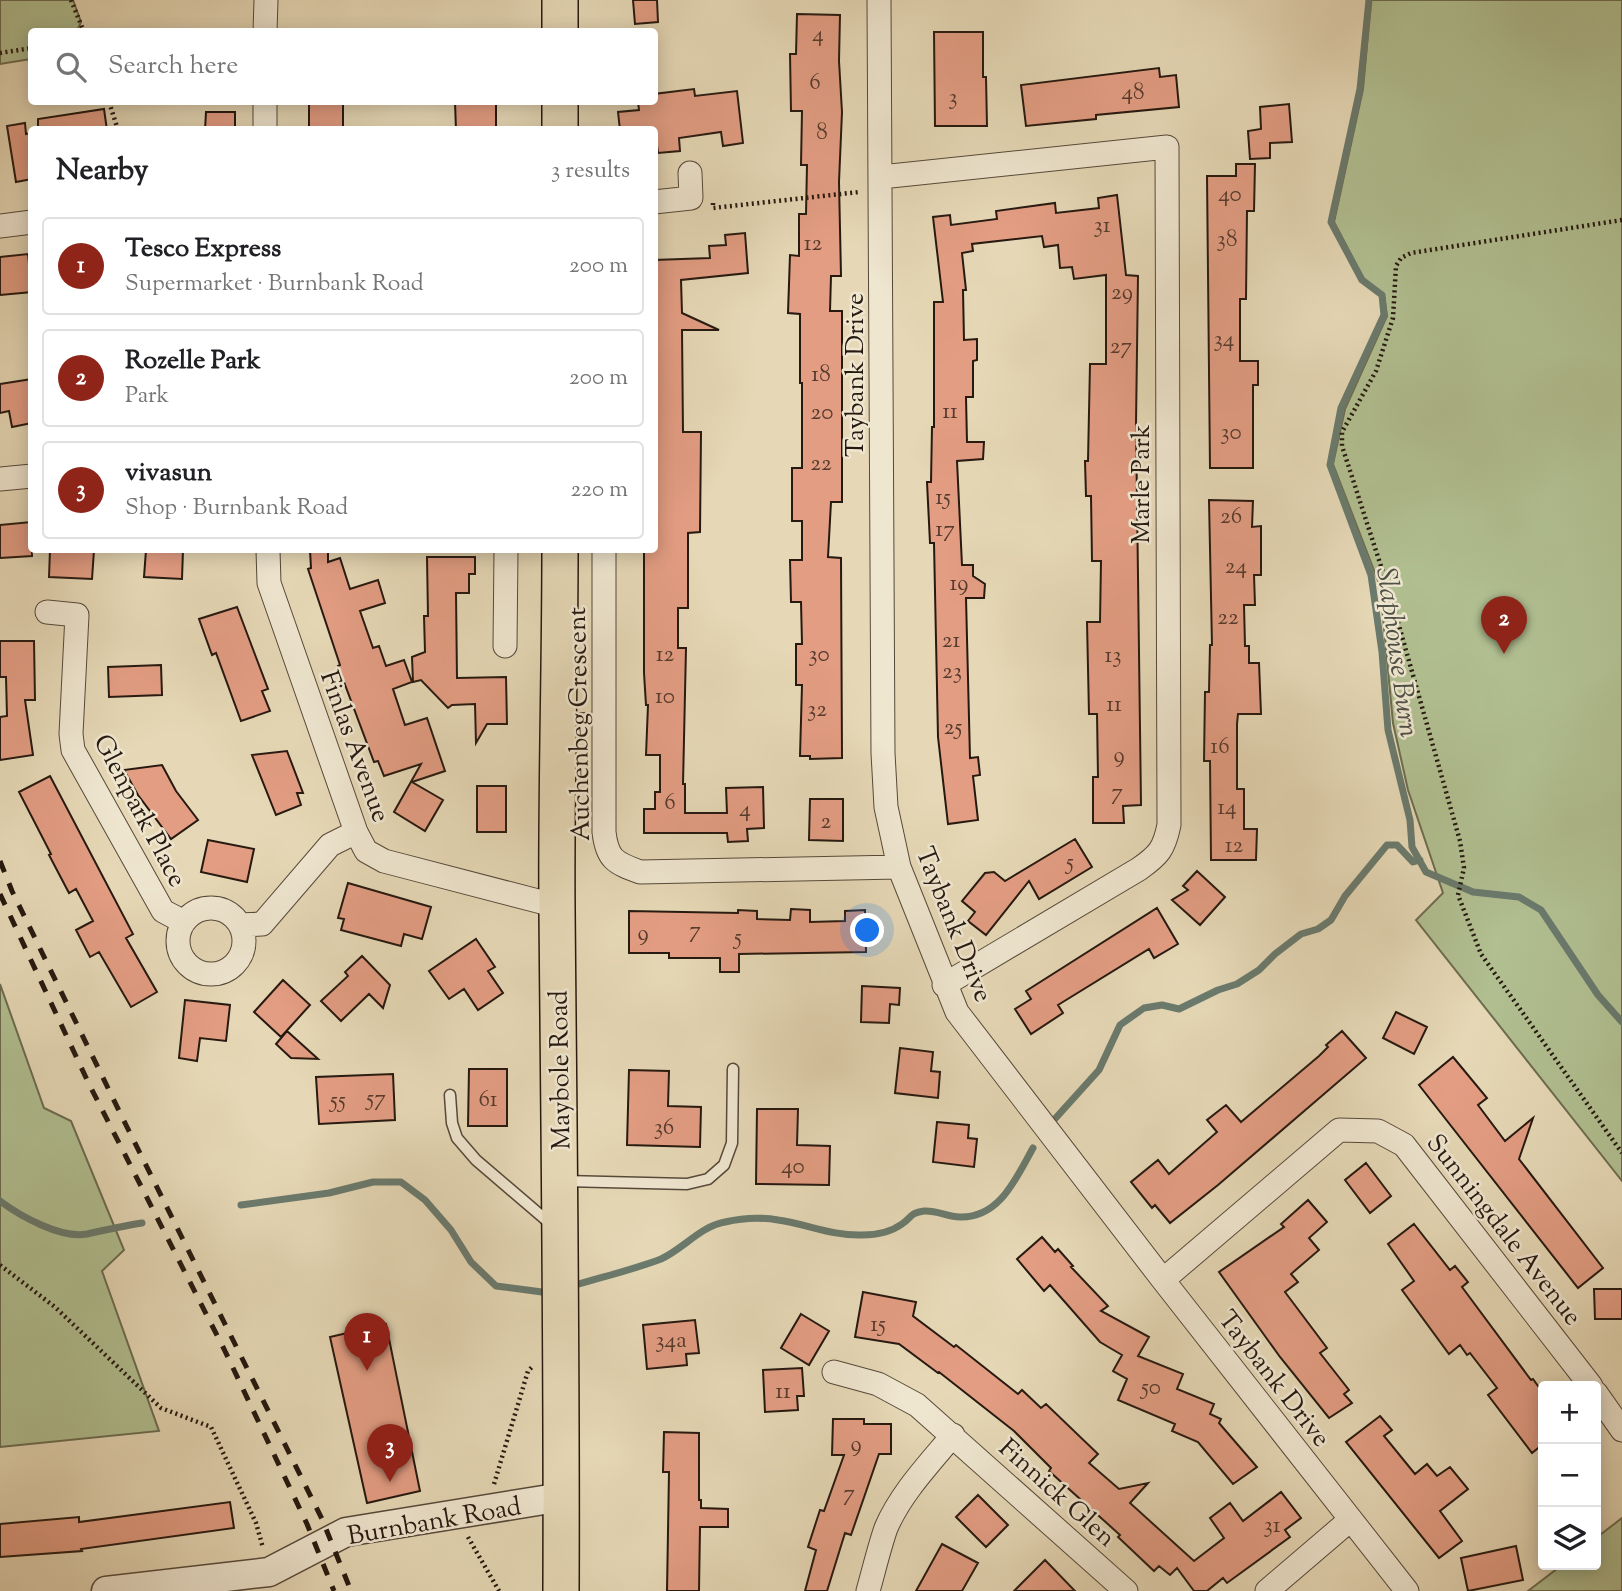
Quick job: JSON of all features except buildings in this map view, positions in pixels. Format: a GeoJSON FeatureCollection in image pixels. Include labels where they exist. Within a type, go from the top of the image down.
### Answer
{"type":"FeatureCollection","features":[{"type":"Feature","properties":{"kind":"main road"},"geometry":{"type":"LineString","coordinates":[[560,28],[561,0]]}},
{"type":"Feature","properties":{"kind":"main road"},"geometry":{"type":"LineString","coordinates":[[560,105],[560,126]]}},
{"type":"Feature","properties":{"kind":"main road","name":"Maybole Road"},"geometry":{"type":"LineString","coordinates":[[560,553],[557,906],[561,1181],[561,1591]]}},
{"type":"Feature","properties":{"kind":"street"},"geometry":{"type":"LineString","coordinates":[[265,28],[266,0]]}},
{"type":"Feature","properties":{"kind":"street","name":"Taybank Drive"},"geometry":{"type":"LineString","coordinates":[[879,0],[883,753],[886,807],[899,867],[957,1012],[1407,1591]]}},
{"type":"Feature","properties":{"kind":"street"},"geometry":{"type":"LineString","coordinates":[[265,105],[265,126]]}},
{"type":"Feature","properties":{"kind":"street","name":"Marle Park"},"geometry":{"type":"LineString","coordinates":[[881,183],[1167,147],[1169,825],[1165,844],[1155,858],[1139,869],[944,985]]}},
{"type":"Feature","properties":{"kind":"street"},"geometry":{"type":"LineString","coordinates":[[658,202],[691,198],[690,179]]}},
{"type":"Feature","properties":{"kind":"street"},"geometry":{"type":"LineString","coordinates":[[0,226],[28,222]]}},
{"type":"Feature","properties":{"kind":"street"},"geometry":{"type":"LineString","coordinates":[[0,479],[28,476]]}},
{"type":"Feature","properties":{"kind":"street","name":"Finlas Avenue"},"geometry":{"type":"LineString","coordinates":[[268,553],[269,583],[356,832],[366,851],[384,861],[557,906]]}},
{"type":"Feature","properties":{"kind":"street"},"geometry":{"type":"LineString","coordinates":[[505,646],[506,553]]}},
{"type":"Feature","properties":{"kind":"street","name":"Auchenbeg Crescent"},"geometry":{"type":"LineString","coordinates":[[604,553],[604,832],[607,852],[620,864],[639,872],[899,867]]}},
{"type":"Feature","properties":{"kind":"street","name":"Glenpark Place"},"geometry":{"type":"LineString","coordinates":[[47,612],[77,615],[71,734],[73,750],[163,911],[184,922]]}},
{"type":"Feature","properties":{"kind":"street"},"geometry":{"type":"LineString","coordinates":[[240,925],[262,924],[330,845],[356,832]]}},
{"type":"Feature","properties":{"kind":"street","name":"Glenpark Place"},"geometry":{"type":"LineString","coordinates":[[213,908],[233,916],[240,925],[243,946],[233,965],[214,974],[204,973],[185,962],[178,942],[179,932],[191,914],[213,908]]}},
{"type":"Feature","properties":{"kind":"street","name":"Sunningdale Avenue"},"geometry":{"type":"LineString","coordinates":[[1163,1280],[1339,1130],[1378,1131],[1404,1145],[1587,1381]]}},
{"type":"Feature","properties":{"kind":"street","name":"Finnick Glen"},"geometry":{"type":"LineString","coordinates":[[834,1372],[878,1384],[917,1405],[1126,1591]]}},
{"type":"Feature","properties":{"kind":"street"},"geometry":{"type":"LineString","coordinates":[[1601,1399],[1622,1430]]}},
{"type":"Feature","properties":{"kind":"street"},"geometry":{"type":"LineString","coordinates":[[868,1591],[886,1528],[897,1507],[953,1435]]}},
{"type":"Feature","properties":{"kind":"street","name":"Burnbank Road"},"geometry":{"type":"LineString","coordinates":[[122,1590],[269,1572],[346,1532],[562,1497]]}},
{"type":"Feature","properties":{"kind":"street"},"geometry":{"type":"LineString","coordinates":[[1266,1591],[1350,1520]]}},
{"type":"Feature","properties":{"kind":"lane"},"geometry":{"type":"LineString","coordinates":[[560,719],[603,718]]}},
{"type":"Feature","properties":{"kind":"lane"},"geometry":{"type":"LineString","coordinates":[[561,1181],[687,1184],[708,1178],[724,1165],[732,1143],[733,1069]]}},
{"type":"Feature","properties":{"kind":"lane"},"geometry":{"type":"LineString","coordinates":[[450,1096],[452,1123],[457,1138],[476,1160],[560,1231]]}},
{"type":"Feature","properties":{"kind":"path"},"geometry":{"type":"LineString","coordinates":[[71,0],[82,28]]}},
{"type":"Feature","properties":{"kind":"path"},"geometry":{"type":"LineString","coordinates":[[0,53],[28,49]]}},
{"type":"Feature","properties":{"kind":"path"},"geometry":{"type":"LineString","coordinates":[[109,105],[117,126]]}},
{"type":"Feature","properties":{"kind":"path"},"geometry":{"type":"LineString","coordinates":[[690,179],[713,183],[713,208],[881,183]]}},
{"type":"Feature","properties":{"kind":"path"},"geometry":{"type":"LineString","coordinates":[[1622,220],[1411,253],[1401,258],[1396,266],[1393,318],[1376,371],[1342,432],[1342,446],[1390,594],[1460,841],[1464,868],[1458,895],[1481,954],[1622,1153]]}},
{"type":"Feature","properties":{"kind":"path"},"geometry":{"type":"LineString","coordinates":[[0,1265],[55,1307],[161,1408],[211,1427],[256,1523],[269,1572]]}},
{"type":"Feature","properties":{"kind":"path"},"geometry":{"type":"LineString","coordinates":[[499,1591],[465,1512],[494,1484],[528,1371],[559,1338]]}},
{"type":"Feature","properties":{"kind":"green space"},"geometry":{"type":"Polygon","coordinates":[[[0,0],[73,0],[81,22],[78,28],[28,28],[28,59],[0,64],[0,0]]]}},
{"type":"Feature","properties":{"kind":"green space"},"geometry":{"type":"Polygon","coordinates":[[[1371,0],[1622,0],[1622,1181],[1416,920],[1443,893],[1408,790],[1393,723],[1380,586],[1333,464],[1345,409],[1387,316],[1384,294],[1363,278],[1334,222],[1363,89],[1371,0]]]}},
{"type":"Feature","properties":{"kind":"green space"},"geometry":{"type":"Polygon","coordinates":[[[0,984],[44,1108],[71,1121],[124,1250],[102,1271],[159,1431],[0,1447],[0,984]]]}},
{"type":"Feature","properties":{"kind":"green space"},"geometry":{"type":"Polygon","coordinates":[[[1622,1518],[1622,1591],[1528,1591],[1555,1570],[1601,1570],[1601,1534],[1622,1518]]]}},
{"type":"Feature","properties":{"kind":"waterway","name":"Slaphouse Burn"},"geometry":{"type":"LineString","coordinates":[[1369,0],[1360,89],[1331,222],[1362,280],[1382,295],[1384,315],[1341,408],[1330,465],[1371,575],[1382,652],[1388,730],[1410,820],[1412,847],[1426,872],[1473,892],[1519,897],[1541,910],[1598,995],[1622,1022]]}},
{"type":"Feature","properties":{"kind":"waterway"},"geometry":{"type":"LineString","coordinates":[[1053,1121],[1099,1070],[1120,1025],[1144,1008],[1162,1005],[1179,1009],[1237,984],[1259,970],[1301,934],[1318,929],[1331,920],[1345,896],[1387,845],[1397,845],[1413,862],[1420,860]]}},
{"type":"Feature","properties":{"kind":"waterway"},"geometry":{"type":"LineString","coordinates":[[579,1284],[661,1259],[708,1228],[731,1221],[772,1219],[840,1234],[862,1235],[893,1229],[914,1214],[924,1211],[955,1217],[974,1216],[996,1204],[1005,1194],[1033,1148]]}},
{"type":"Feature","properties":{"kind":"waterway"},"geometry":{"type":"LineString","coordinates":[[241,1205],[329,1193],[373,1182],[401,1182],[425,1200],[451,1230],[471,1262],[496,1286],[542,1292]]}},
{"type":"Feature","properties":{"kind":"waterway"},"geometry":{"type":"LineString","coordinates":[[0,1201],[53,1230],[77,1235],[142,1223]]}},
{"type":"Feature","properties":{"kind":"railway"},"geometry":{"type":"LineString","coordinates":[[0,861],[126,1125],[322,1519],[351,1591]]}},
{"type":"Feature","properties":{"kind":"railway"},"geometry":{"type":"LineString","coordinates":[[0,894],[89,1084],[224,1349],[307,1524],[334,1591]]}},
{"type":"Feature","properties":{"kind":"place","name":"Rozelle Park"},"geometry":{"type":"Point","coordinates":[1504,654]}},
{"type":"Feature","properties":{"kind":"place","name":"Tesco Express"},"geometry":{"type":"Point","coordinates":[367,1371]}},
{"type":"Feature","properties":{"kind":"place","name":"vivasun"},"geometry":{"type":"Point","coordinates":[390,1482]}}]}
